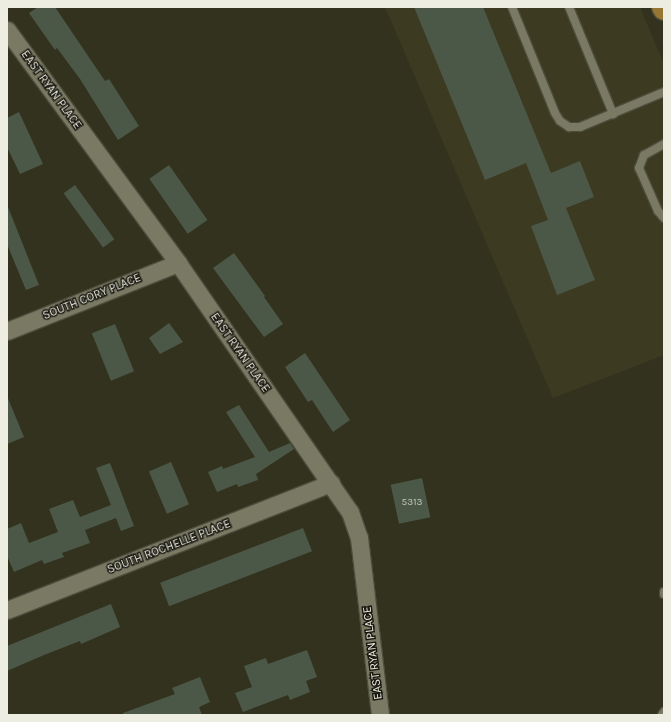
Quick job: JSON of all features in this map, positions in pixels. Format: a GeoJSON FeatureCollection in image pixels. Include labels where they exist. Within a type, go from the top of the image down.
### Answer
{"type":"FeatureCollection","features":[{"type":"Feature","properties":{"kind":"street","name":"EAST RYAN PLACE"},"geometry":{"type":"LineString","coordinates":[[7,30],[14,52],[178,263],[350,512],[359,538],[380,715]]}},
{"type":"Feature","properties":{"kind":"street","name":"SOUTH CORY PLACE"},"geometry":{"type":"LineString","coordinates":[[7,331],[178,263]]}},
{"type":"Feature","properties":{"kind":"street","name":"SOUTH ROCHELLE PLACE"},"geometry":{"type":"LineString","coordinates":[[7,610],[331,483]]}},
{"type":"Feature","properties":{"kind":"lane"},"geometry":{"type":"LineString","coordinates":[[512,7],[560,121],[570,127],[580,127],[664,92]]}},
{"type":"Feature","properties":{"kind":"lane"},"geometry":{"type":"LineString","coordinates":[[569,7],[613,114]]}},
{"type":"Feature","properties":{"kind":"lane"},"geometry":{"type":"LineString","coordinates":[[664,144],[644,156],[639,168],[658,211],[664,218]]}},
{"type":"Feature","properties":{"kind":"shaded area"},"geometry":{"type":"Polygon","coordinates":[[[385,7],[640,7],[664,64],[664,355],[553,398],[385,7]]]}},
{"type":"Feature","properties":{"kind":"building"},"geometry":{"type":"Polygon","coordinates":[[[38,7],[55,7],[105,81],[109,79],[139,126],[118,140],[80,79],[57,48],[55,50],[29,13],[38,7]]]}},
{"type":"Feature","properties":{"kind":"building"},"geometry":{"type":"Polygon","coordinates":[[[414,7],[483,7],[551,173],[580,161],[594,197],[566,208],[595,280],[557,295],[531,226],[548,220],[526,163],[485,180],[414,7]]]}},
{"type":"Feature","properties":{"kind":"building"},"geometry":{"type":"Polygon","coordinates":[[[19,112],[43,164],[20,174],[7,147],[7,118],[19,112]]]}},
{"type":"Feature","properties":{"kind":"building"},"geometry":{"type":"Polygon","coordinates":[[[169,165],[207,220],[188,234],[149,179],[169,165]]]}},
{"type":"Feature","properties":{"kind":"building"},"geometry":{"type":"Polygon","coordinates":[[[75,185],[114,239],[103,247],[64,193],[75,185]]]}},
{"type":"Feature","properties":{"kind":"building"},"geometry":{"type":"Polygon","coordinates":[[[8,207],[39,285],[26,290],[7,244],[8,207]]]}},
{"type":"Feature","properties":{"kind":"building"},"geometry":{"type":"Polygon","coordinates":[[[234,253],[283,324],[264,337],[213,268],[234,253]]]}},
{"type":"Feature","properties":{"kind":"building"},"geometry":{"type":"Polygon","coordinates":[[[169,323],[183,342],[160,354],[149,338],[169,323]]]}},
{"type":"Feature","properties":{"kind":"building"},"geometry":{"type":"Polygon","coordinates":[[[115,324],[134,371],[111,381],[92,333],[115,324]]]}},
{"type":"Feature","properties":{"kind":"building"},"geometry":{"type":"Polygon","coordinates":[[[305,353],[350,420],[333,432],[312,400],[308,402],[285,367],[305,353]]]}},
{"type":"Feature","properties":{"kind":"building"},"geometry":{"type":"Polygon","coordinates":[[[7,396],[24,437],[7,444],[7,396]]]}},
{"type":"Feature","properties":{"kind":"building"},"geometry":{"type":"Polygon","coordinates":[[[239,405],[269,452],[290,443],[294,449],[256,474],[258,480],[238,487],[237,484],[217,492],[208,472],[222,466],[223,469],[255,457],[226,412],[239,405]]]}},
{"type":"Feature","properties":{"kind":"building"},"geometry":{"type":"Polygon","coordinates":[[[171,462],[189,504],[167,514],[149,471],[171,462]]]}},
{"type":"Feature","properties":{"kind":"building"},"geometry":{"type":"Polygon","coordinates":[[[110,463],[134,526],[121,531],[116,518],[85,530],[90,543],[62,553],[64,557],[44,564],[42,560],[14,572],[7,556],[7,529],[21,523],[29,543],[58,532],[49,509],[73,500],[80,517],[111,505],[96,468],[110,463]]]}},
{"type":"Feature","properties":{"kind":"building"},"geometry":{"type":"Polygon","coordinates":[[[422,478],[430,517],[399,524],[391,485],[422,478]]]}},
{"type":"Feature","properties":{"kind":"building"},"geometry":{"type":"Polygon","coordinates":[[[303,528],[312,551],[169,606],[160,583],[303,528]]]}},
{"type":"Feature","properties":{"kind":"building"},"geometry":{"type":"Polygon","coordinates":[[[111,604],[120,627],[81,644],[80,641],[7,671],[7,646],[111,604]]]}},
{"type":"Feature","properties":{"kind":"building"},"geometry":{"type":"Polygon","coordinates":[[[307,650],[317,677],[306,681],[310,692],[290,700],[288,695],[243,712],[235,693],[252,687],[244,666],[266,658],[268,664],[307,650]]]}},
{"type":"Feature","properties":{"kind":"building"},"geometry":{"type":"Polygon","coordinates":[[[200,677],[210,702],[199,707],[202,715],[123,715],[123,713],[175,694],[172,688],[200,677]]]}}]}
